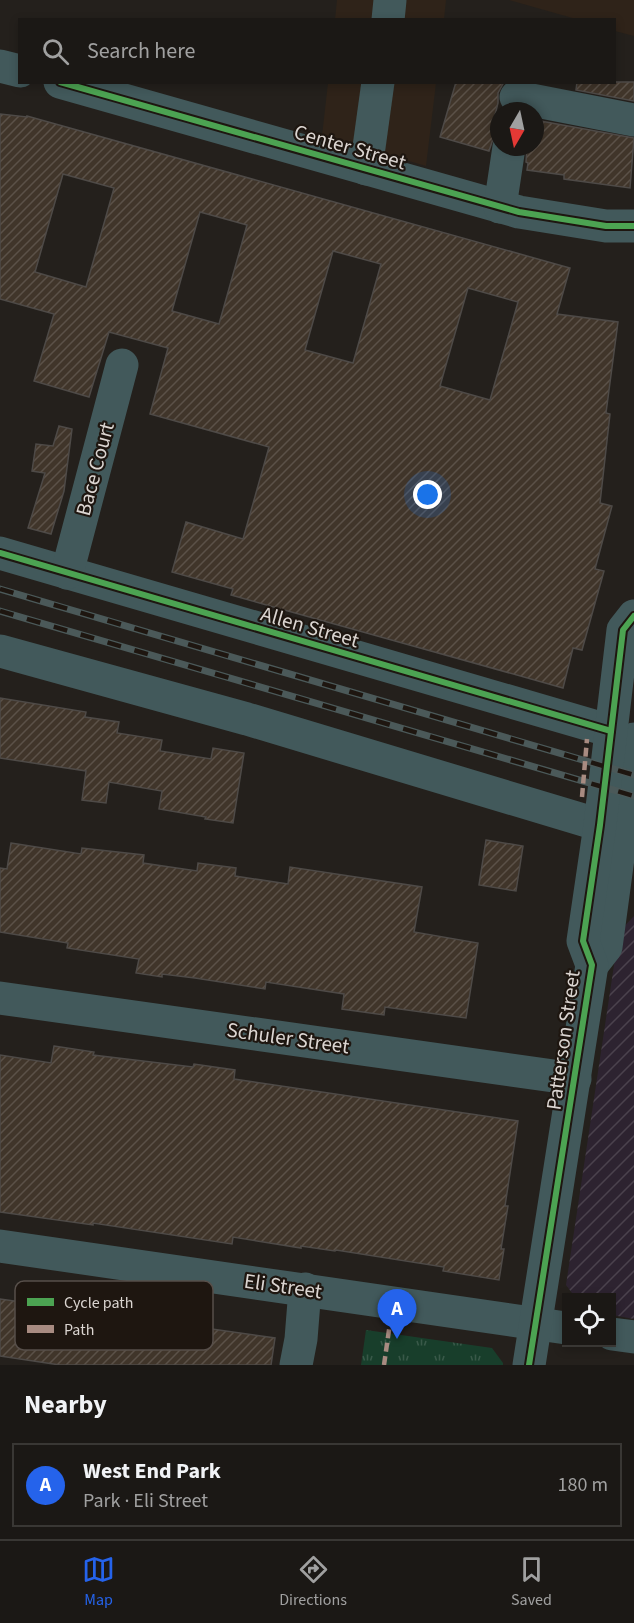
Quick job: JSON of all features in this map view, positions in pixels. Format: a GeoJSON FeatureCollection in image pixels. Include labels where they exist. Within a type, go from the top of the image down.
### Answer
{"type":"FeatureCollection","features":[{"type":"Feature","properties":{"kind":"street"},"geometry":{"type":"LineString","coordinates":[[388,18],[390,0]]}},
{"type":"Feature","properties":{"kind":"street"},"geometry":{"type":"LineString","coordinates":[[0,66],[18,70]]}},
{"type":"Feature","properties":{"kind":"street","name":"Center Street"},"geometry":{"type":"LineString","coordinates":[[67,84],[519,212],[606,226],[634,226]]}},
{"type":"Feature","properties":{"kind":"street"},"geometry":{"type":"LineString","coordinates":[[366,169],[378,84]]}},
{"type":"Feature","properties":{"kind":"street"},"geometry":{"type":"LineString","coordinates":[[517,97],[634,120]]}},
{"type":"Feature","properties":{"kind":"street"},"geometry":{"type":"LineString","coordinates":[[500,207],[508,156]]}},
{"type":"Feature","properties":{"kind":"street","name":"Bace Court"},"geometry":{"type":"LineString","coordinates":[[67,573],[122,365]]}},
{"type":"Feature","properties":{"kind":"street","name":"Allen Street"},"geometry":{"type":"LineString","coordinates":[[0,553],[622,735]]}},
{"type":"Feature","properties":{"kind":"street","name":"Patterson Street"},"geometry":{"type":"LineString","coordinates":[[529,1365],[592,965],[606,946],[625,884],[622,735],[623,630],[634,616]]}},
{"type":"Feature","properties":{"kind":"street"},"geometry":{"type":"LineString","coordinates":[[0,651],[247,719],[600,825]]}},
{"type":"Feature","properties":{"kind":"street","name":"Patterson Street"},"geometry":{"type":"LineString","coordinates":[[592,965],[583,941],[600,825],[622,735]]}},
{"type":"Feature","properties":{"kind":"street","name":"Schuler Street"},"geometry":{"type":"LineString","coordinates":[[0,998],[575,1079]]}},
{"type":"Feature","properties":{"kind":"street","name":"Eli Street"},"geometry":{"type":"LineString","coordinates":[[0,1245],[562,1327]]}},
{"type":"Feature","properties":{"kind":"street"},"geometry":{"type":"LineString","coordinates":[[296,1365],[301,1339],[305,1289]]}},
{"type":"Feature","properties":{"kind":"street"},"geometry":{"type":"LineString","coordinates":[[616,1335],[634,1337]]}},
{"type":"Feature","properties":{"kind":"shaded area"},"geometry":{"type":"Polygon","coordinates":[[[337,0],[446,0],[444,18],[335,18],[337,0]]]}},
{"type":"Feature","properties":{"kind":"shaded area"},"geometry":{"type":"Polygon","coordinates":[[[509,0],[634,0],[634,36],[616,31],[616,18],[572,18],[509,0]]]}},
{"type":"Feature","properties":{"kind":"shaded area"},"geometry":{"type":"Polygon","coordinates":[[[328,84],[436,84],[426,166],[322,136],[328,84]]]}},
{"type":"Feature","properties":{"kind":"shaded area"},"geometry":{"type":"Polygon","coordinates":[[[634,916],[634,1319],[616,1316],[616,1293],[572,1293],[566,1285],[619,932],[634,916]]]}},
{"type":"Feature","properties":{"kind":"green space"},"geometry":{"type":"Polygon","coordinates":[[[366,1330],[492,1348],[503,1365],[361,1365],[366,1330]]]}},
{"type":"Feature","properties":{"kind":"building"},"geometry":{"type":"Polygon","coordinates":[[[634,82],[634,101],[576,90],[577,84],[634,82]]]}},
{"type":"Feature","properties":{"kind":"building"},"geometry":{"type":"Polygon","coordinates":[[[455,84],[503,84],[498,93],[498,102],[490,102],[489,151],[440,137],[455,84]]]}},
{"type":"Feature","properties":{"kind":"building"},"geometry":{"type":"Polygon","coordinates":[[[0,114],[27,116],[570,268],[557,314],[618,322],[606,413],[610,414],[600,503],[612,506],[595,569],[604,571],[582,650],[573,648],[563,688],[231,595],[233,589],[172,572],[186,522],[243,539],[269,447],[150,414],[168,348],[109,332],[89,397],[34,381],[54,314],[0,299],[0,114]],[[63,174],[35,272],[86,287],[114,188],[63,174]],[[200,212],[172,311],[219,324],[247,225],[200,212]],[[333,251],[305,350],[353,363],[381,264],[333,251]],[[468,288],[440,386],[490,400],[518,302],[468,288]]]}},
{"type":"Feature","properties":{"kind":"building"},"geometry":{"type":"Polygon","coordinates":[[[544,122],[634,138],[630,188],[564,179],[564,175],[527,170],[528,163],[526,156],[544,156],[544,122]]]}},
{"type":"Feature","properties":{"kind":"building"},"geometry":{"type":"Polygon","coordinates":[[[59,426],[72,429],[64,491],[51,534],[28,528],[45,473],[32,471],[36,444],[53,446],[59,426]]]}},
{"type":"Feature","properties":{"kind":"building"},"geometry":{"type":"Polygon","coordinates":[[[0,698],[86,712],[85,717],[119,722],[117,733],[162,740],[160,751],[211,759],[213,748],[244,753],[233,823],[159,809],[162,791],[109,782],[106,803],[82,800],[86,771],[0,758],[0,698]]]}},
{"type":"Feature","properties":{"kind":"building"},"geometry":{"type":"Polygon","coordinates":[[[486,840],[523,846],[516,891],[479,885],[486,840]]]}},
{"type":"Feature","properties":{"kind":"building"},"geometry":{"type":"Polygon","coordinates":[[[11,843],[81,854],[82,848],[144,855],[143,863],[197,871],[198,863],[236,868],[235,876],[288,884],[290,867],[422,887],[414,932],[478,943],[466,1018],[385,1007],[384,1015],[342,1009],[344,994],[266,982],[265,989],[195,978],[136,973],[139,959],[67,948],[68,943],[0,932],[0,868],[7,869],[11,843]]]}},
{"type":"Feature","properties":{"kind":"building"},"geometry":{"type":"Polygon","coordinates":[[[54,1046],[94,1052],[93,1055],[235,1070],[234,1079],[518,1121],[505,1206],[508,1206],[499,1280],[443,1271],[444,1267],[336,1250],[301,1246],[301,1248],[233,1237],[232,1244],[93,1223],[93,1225],[0,1212],[0,1055],[51,1063],[54,1046]]]}},
{"type":"Feature","properties":{"kind":"building"},"geometry":{"type":"Polygon","coordinates":[[[0,1299],[15,1301],[15,1350],[213,1350],[213,1329],[275,1338],[271,1365],[60,1365],[0,1356],[0,1299]]]}},
{"type":"Feature","properties":{"kind":"railway"},"geometry":{"type":"LineString","coordinates":[[0,589],[634,775]]}},
{"type":"Feature","properties":{"kind":"railway"},"geometry":{"type":"LineString","coordinates":[[0,611],[634,796]]}},
{"type":"Feature","properties":{"kind":"marked path"},"geometry":{"type":"LineString","coordinates":[[582,797],[587,739]]}},
{"type":"Feature","properties":{"kind":"marked path"},"geometry":{"type":"LineString","coordinates":[[384,1365],[393,1302]]}},
{"type":"Feature","properties":{"kind":"cycle path"},"geometry":{"type":"LineString","coordinates":[[67,84],[519,212],[606,226],[634,226]]}},
{"type":"Feature","properties":{"kind":"cycle path"},"geometry":{"type":"LineString","coordinates":[[0,553],[611,731]]}},
{"type":"Feature","properties":{"kind":"cycle path"},"geometry":{"type":"LineString","coordinates":[[529,1365],[592,965],[583,941],[600,825],[623,630],[634,616]]}},
{"type":"Feature","properties":{"kind":"place","name":"West End Park"},"geometry":{"type":"Point","coordinates":[397,1339]}}]}
